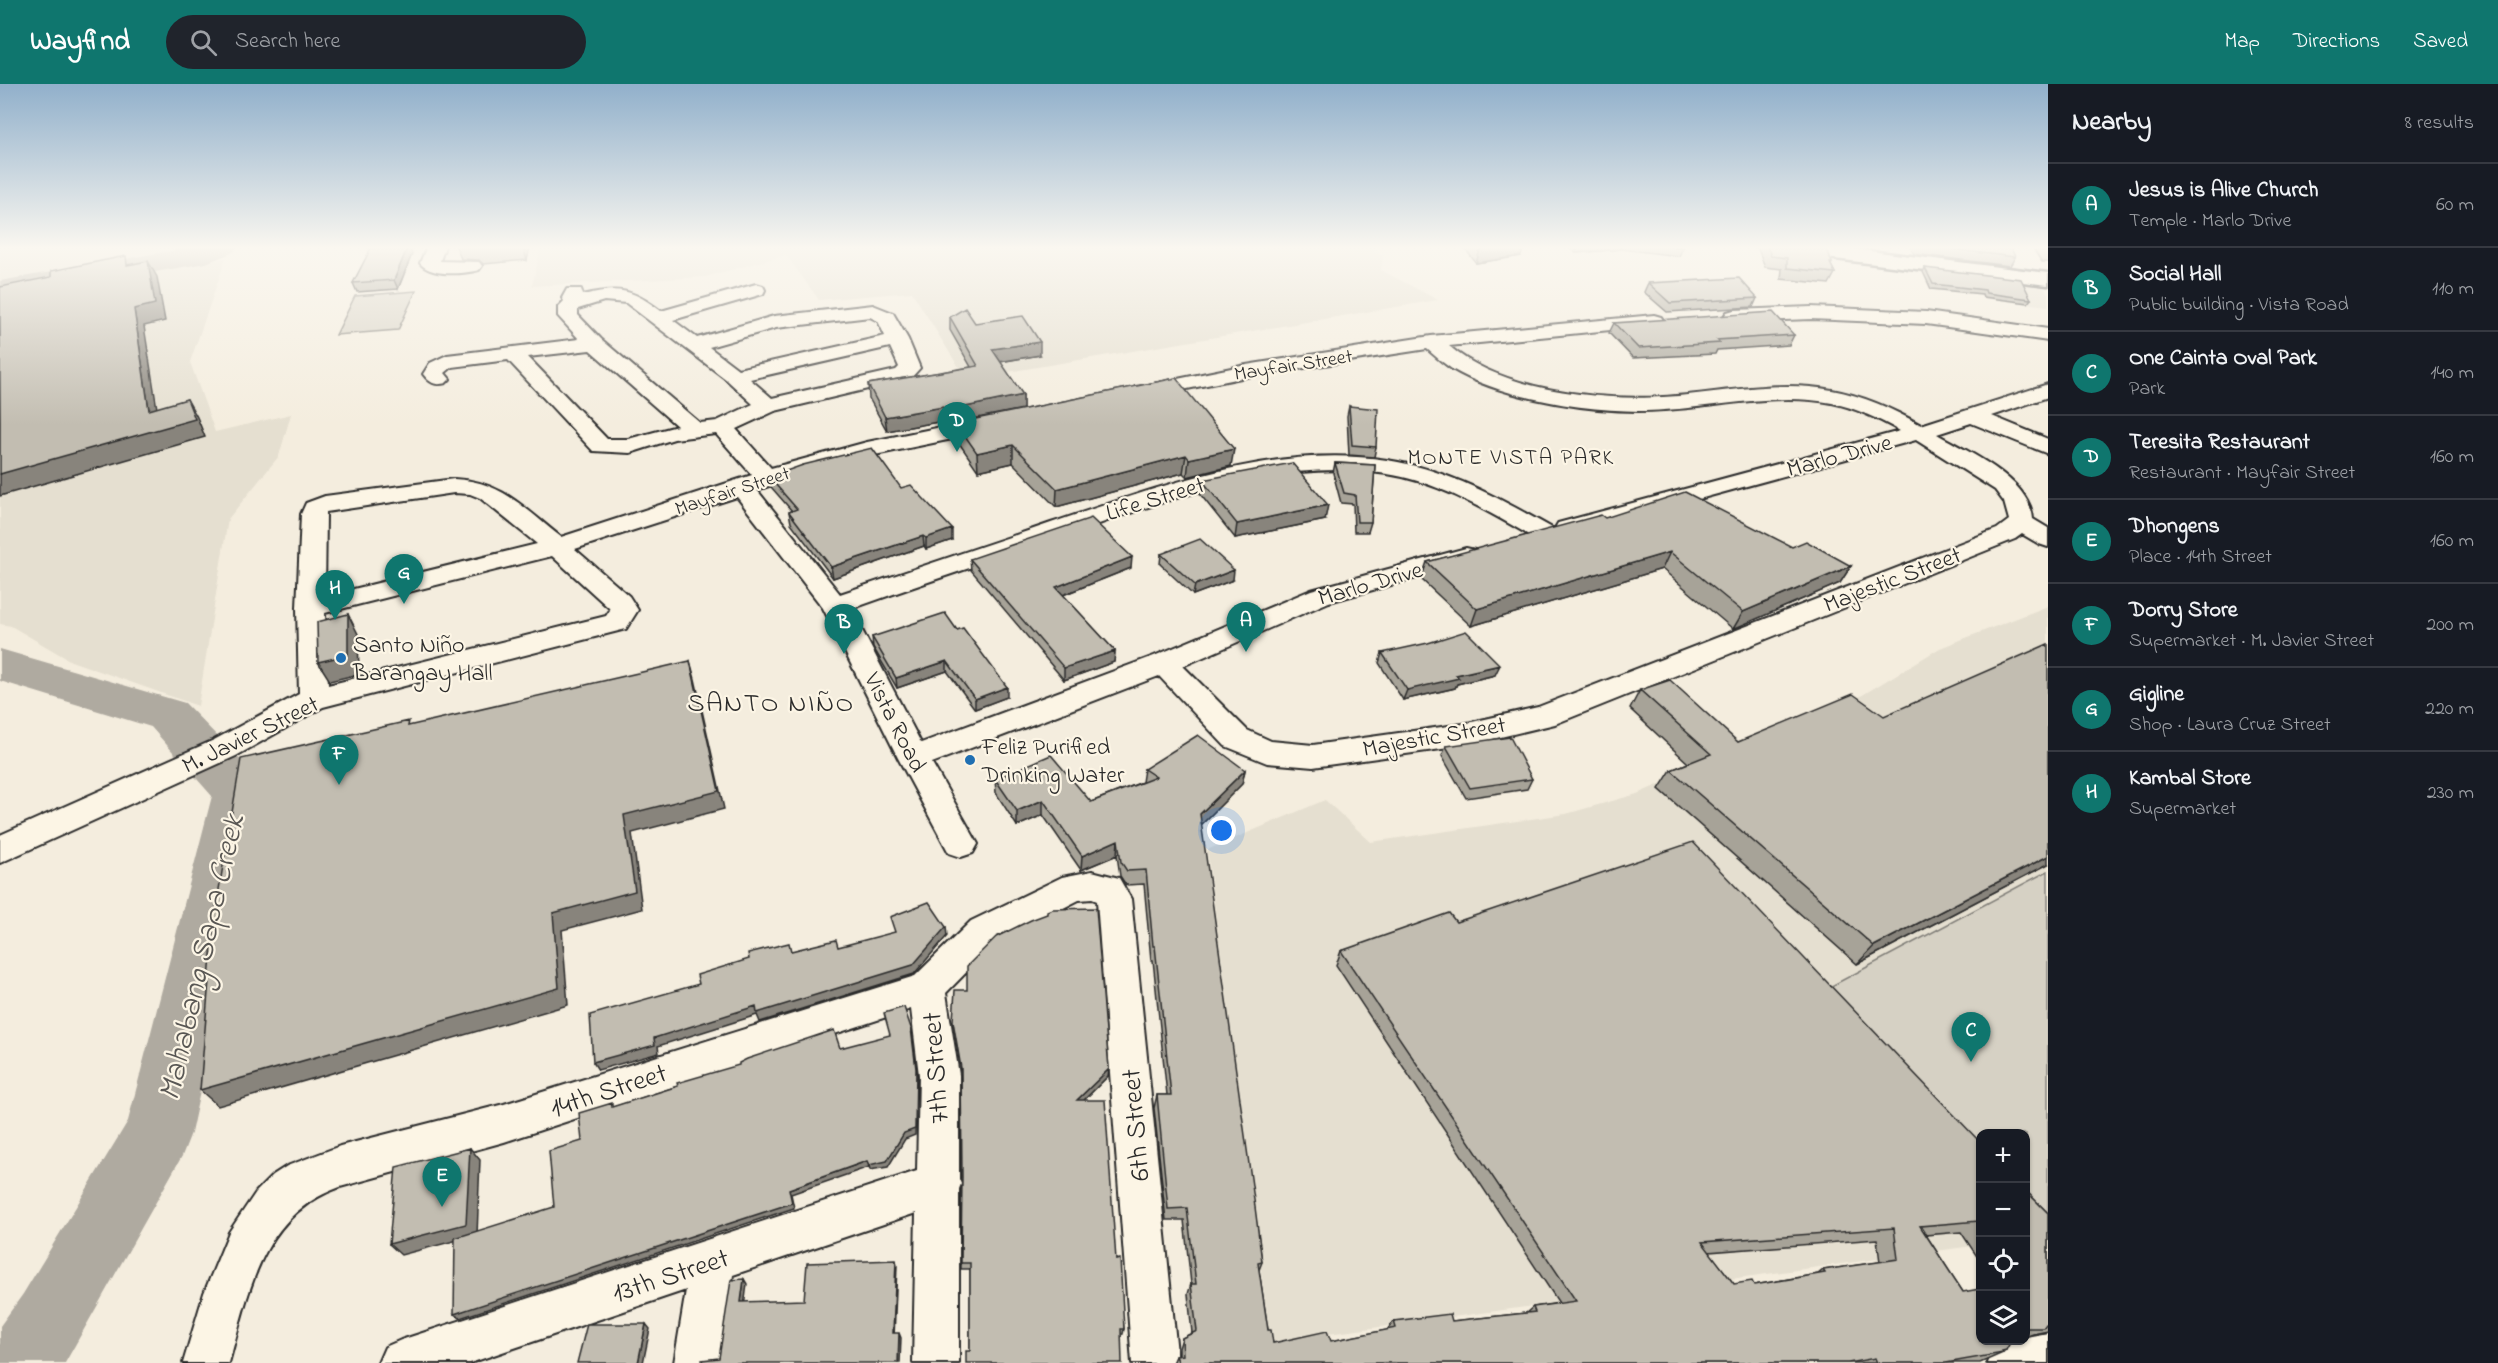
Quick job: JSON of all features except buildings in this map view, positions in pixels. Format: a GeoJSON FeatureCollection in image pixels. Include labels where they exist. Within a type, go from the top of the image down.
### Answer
{"type":"FeatureCollection","features":[{"type":"Feature","properties":{"kind":"street"},"geometry":{"type":"LineString","coordinates":[[569,306],[568,316],[594,343],[693,429]]}},
{"type":"Feature","properties":{"kind":"street"},"geometry":{"type":"LineString","coordinates":[[642,306],[734,376],[768,406]]}},
{"type":"Feature","properties":{"kind":"street"},"geometry":{"type":"LineString","coordinates":[[658,318],[701,306]]}},
{"type":"Feature","properties":{"kind":"street"},"geometry":{"type":"LineString","coordinates":[[514,354],[601,447],[630,446],[671,433],[693,429],[722,428],[768,406],[903,375],[910,368],[886,317],[873,311],[774,322],[693,345]]}},
{"type":"Feature","properties":{"kind":"street"},"geometry":{"type":"LineString","coordinates":[[1709,317],[1811,313],[1926,318],[2048,335]]}},
{"type":"Feature","properties":{"kind":"street","name":"Mayfair Street"},"geometry":{"type":"LineString","coordinates":[[1124,396],[1246,371],[1431,342],[1483,338],[1519,332],[1673,320]]}},
{"type":"Feature","properties":{"kind":"street"},"geometry":{"type":"LineString","coordinates":[[734,376],[898,339]]}},
{"type":"Feature","properties":{"kind":"street"},"geometry":{"type":"LineString","coordinates":[[1431,342],[1460,365],[1503,383],[1591,401],[1661,404],[1775,393],[1832,396],[1861,404],[1918,434],[2003,485],[2013,496],[2022,513],[2021,522],[2048,539]]}},
{"type":"Feature","properties":{"kind":"street"},"geometry":{"type":"LineString","coordinates":[[439,379],[434,374],[437,367],[447,361],[594,343]]}},
{"type":"Feature","properties":{"kind":"street","name":"Marlo Drive"},"geometry":{"type":"LineString","coordinates":[[913,758],[1164,663],[1320,596],[1918,434],[2048,390]]}},
{"type":"Feature","properties":{"kind":"street"},"geometry":{"type":"LineString","coordinates":[[1973,416],[2048,447]]}},
{"type":"Feature","properties":{"kind":"street","name":"Mayfair Street"},"geometry":{"type":"LineString","coordinates":[[311,608],[557,548],[754,482],[863,451],[1012,419]]}},
{"type":"Feature","properties":{"kind":"street","name":"Vista Road"},"geometry":{"type":"LineString","coordinates":[[722,428],[754,482],[835,605],[913,758],[961,844]]}},
{"type":"Feature","properties":{"kind":"street","name":"Life Street"},"geometry":{"type":"LineString","coordinates":[[835,605],[1195,483],[1296,465],[1387,467],[1440,481],[1499,508],[1545,534]]}},
{"type":"Feature","properties":{"kind":"street"},"geometry":{"type":"LineString","coordinates":[[314,699],[311,608],[315,508],[339,500],[454,486],[473,487],[489,493],[557,548]]}},
{"type":"Feature","properties":{"kind":"street","name":"Majestic Street"},"geometry":{"type":"LineString","coordinates":[[1164,663],[1236,738],[1267,752],[1312,756],[1463,735],[1544,716],[2006,534],[2021,522]]}},
{"type":"Feature","properties":{"kind":"street","name":"M. Javier Street"},"geometry":{"type":"LineString","coordinates":[[0,850],[225,748],[314,699],[616,623],[624,610],[619,602],[557,548]]}},
{"type":"Feature","properties":{"kind":"street","name":"7th Street"},"geometry":{"type":"LineString","coordinates":[[936,1363],[940,1184],[939,1075],[927,988],[983,932],[1074,887],[1092,885],[1107,888]]}},
{"type":"Feature","properties":{"kind":"street","name":"6th Street"},"geometry":{"type":"LineString","coordinates":[[1107,888],[1114,899],[1115,906],[1155,1363]]}},
{"type":"Feature","properties":{"kind":"street","name":"14th Street"},"geometry":{"type":"LineString","coordinates":[[206,1363],[236,1267],[260,1218],[290,1189],[321,1172],[442,1141],[927,988]]}},
{"type":"Feature","properties":{"kind":"street","name":"13th Street"},"geometry":{"type":"LineString","coordinates":[[401,1363],[452,1354],[713,1260],[940,1184]]}},
{"type":"Feature","properties":{"kind":"street"},"geometry":{"type":"LineString","coordinates":[[696,1363],[713,1260]]}},
{"type":"Feature","properties":{"kind":"street"},"geometry":{"type":"LineString","coordinates":[[2010,1363],[2048,1356]]}},
{"type":"Feature","properties":{"kind":"shaded area"},"geometry":{"type":"Polygon","coordinates":[[[0,306],[209,306],[190,362],[215,432],[291,414],[279,456],[228,519],[198,706],[71,661],[11,626],[0,624],[0,306]]]}},
{"type":"Feature","properties":{"kind":"shaded area"},"geometry":{"type":"Polygon","coordinates":[[[350,306],[409,306],[398,330],[336,335],[350,306]]]}},
{"type":"Feature","properties":{"kind":"shaded area"},"geometry":{"type":"Polygon","coordinates":[[[920,306],[1404,306],[966,379],[920,306]]]}},
{"type":"Feature","properties":{"kind":"shaded area"},"geometry":{"type":"Polygon","coordinates":[[[2048,606],[2048,871],[1824,990],[1976,1238],[1976,1246],[1270,1342],[1207,850],[1325,800],[1371,842],[1566,814],[1637,794],[1851,702],[1940,648],[2048,606]]]}},
{"type":"Feature","properties":{"kind":"shaded area"},"geometry":{"type":"Polygon","coordinates":[[[2048,871],[2048,1219],[2030,1200],[2030,1129],[1976,1129],[1976,1146],[1824,990],[2048,871]]]}},
{"type":"Feature","properties":{"kind":"waterway","name":"Mahabang Sapa Creek"},"geometry":{"type":"LineString","coordinates":[[0,665],[168,715],[239,792],[158,1133],[49,1320],[20,1363]]}},
{"type":"Feature","properties":{"kind":"place","name":"Teresita Restaurant"},"geometry":{"type":"Point","coordinates":[957,452]}},
{"type":"Feature","properties":{"kind":"place","name":"Gigline"},"geometry":{"type":"Point","coordinates":[404,604]}},
{"type":"Feature","properties":{"kind":"place","name":"Kambal Store"},"geometry":{"type":"Point","coordinates":[335,620]}},
{"type":"Feature","properties":{"kind":"place","name":"Jesus is Alive Church"},"geometry":{"type":"Point","coordinates":[1246,652]}},
{"type":"Feature","properties":{"kind":"place","name":"Social Hall"},"geometry":{"type":"Point","coordinates":[844,654]}},
{"type":"Feature","properties":{"kind":"place","name":"Santo Niño Barangay Hall"},"geometry":{"type":"Point","coordinates":[341,658]}},
{"type":"Feature","properties":{"kind":"place","name":"Feliz Purified Drinking Water"},"geometry":{"type":"Point","coordinates":[970,760]}},
{"type":"Feature","properties":{"kind":"place","name":"Dorry Store"},"geometry":{"type":"Point","coordinates":[339,785]}},
{"type":"Feature","properties":{"kind":"place","name":"One Cainta Oval Park"},"geometry":{"type":"Point","coordinates":[1971,1062]}},
{"type":"Feature","properties":{"kind":"place","name":"Dhongens"},"geometry":{"type":"Point","coordinates":[442,1207]}},
{"type":"Feature","properties":{"kind":"district","name":"MONTE VISTA PARK"},"geometry":{"type":"Point","coordinates":[1511,456]}},
{"type":"Feature","properties":{"kind":"district","name":"SANTO NIÑO"},"geometry":{"type":"Point","coordinates":[771,702]}}]}
